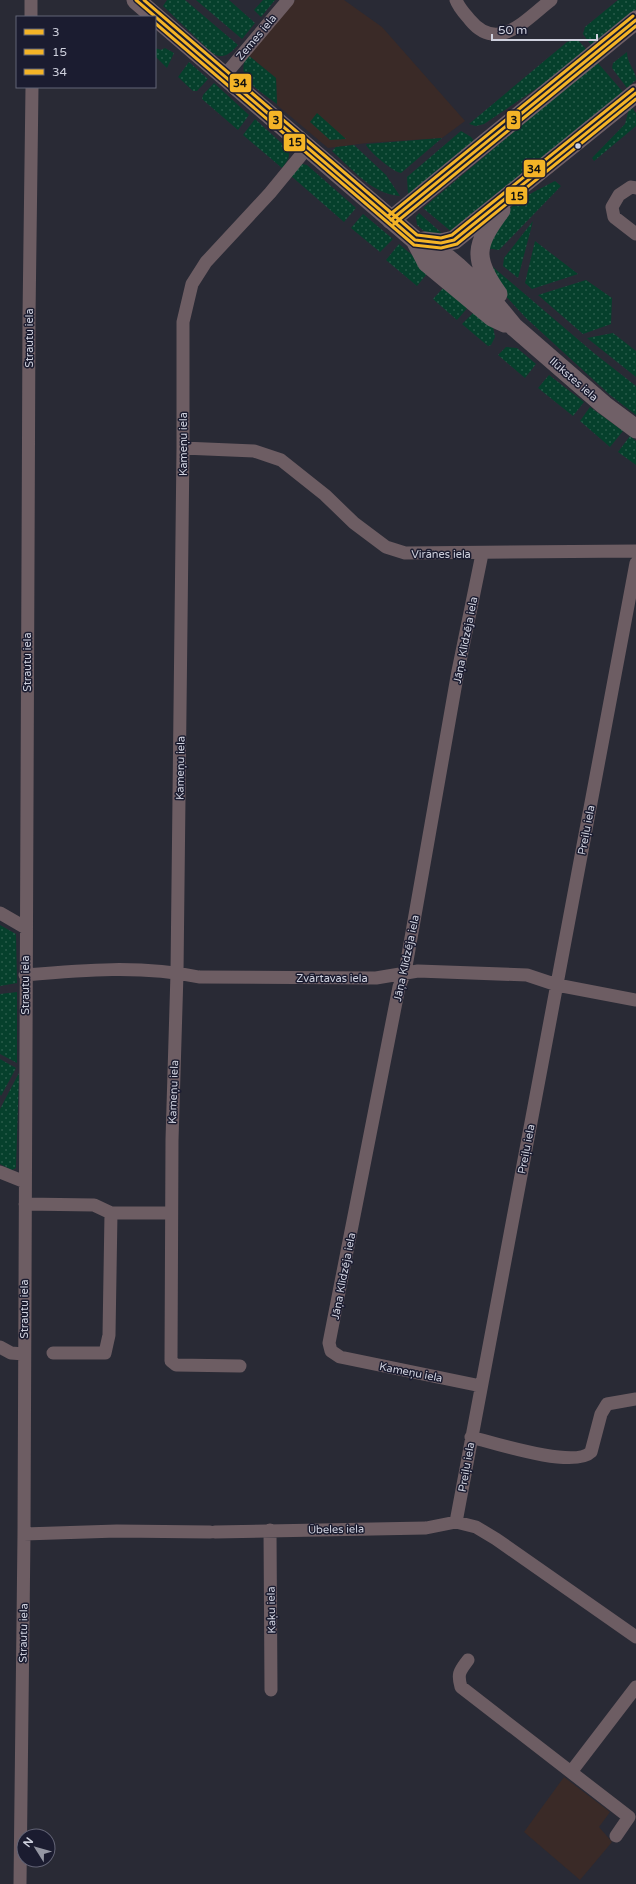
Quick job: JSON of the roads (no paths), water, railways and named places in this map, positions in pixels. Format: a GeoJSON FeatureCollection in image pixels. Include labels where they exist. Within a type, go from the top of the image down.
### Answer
{"type":"FeatureCollection","features":[{"type":"Feature","properties":{"kind":"street"},"geometry":{"type":"LineString","coordinates":[[31,0],[31,16]]}},
{"type":"Feature","properties":{"kind":"street","name":"Ilūkstes iela"},"geometry":{"type":"LineString","coordinates":[[136,0],[155,16]]}},
{"type":"Feature","properties":{"kind":"street","name":"Zemes iela"},"geometry":{"type":"LineString","coordinates":[[225,74],[288,0]]}},
{"type":"Feature","properties":{"kind":"street"},"geometry":{"type":"LineString","coordinates":[[456,0],[458,6],[477,28],[488,34],[497,35],[507,33],[550,0]]}},
{"type":"Feature","properties":{"kind":"street","name":"Ilūkstes iela"},"geometry":{"type":"LineString","coordinates":[[156,17],[225,74],[307,148],[415,240],[439,251],[457,266],[486,292],[514,327],[604,405],[636,429]]}},
{"type":"Feature","properties":{"kind":"street"},"geometry":{"type":"LineString","coordinates":[[391,220],[636,20]]}},
{"type":"Feature","properties":{"kind":"street","name":"Strautu iela"},"geometry":{"type":"LineString","coordinates":[[20,1884],[24,1534],[25,975],[32,88]]}},
{"type":"Feature","properties":{"kind":"street"},"geometry":{"type":"LineString","coordinates":[[415,240],[441,243],[454,240],[636,93]]}},
{"type":"Feature","properties":{"kind":"street","name":"Kameņu iela"},"geometry":{"type":"LineString","coordinates":[[240,1366],[176,1365],[171,1361],[171,1213],[177,973],[183,322],[187,297],[192,284],[206,262],[270,193],[307,148]]}},
{"type":"Feature","properties":{"kind":"street"},"geometry":{"type":"LineString","coordinates":[[636,188],[632,187],[619,195],[612,207],[614,217],[636,234]]}},
{"type":"Feature","properties":{"kind":"street"},"geometry":{"type":"LineString","coordinates":[[514,193],[486,230],[481,246],[480,260],[484,275],[503,301],[514,327]]}},
{"type":"Feature","properties":{"kind":"street","name":"Virānes iela"},"geometry":{"type":"LineString","coordinates":[[183,448],[254,451],[281,460],[325,495],[354,523],[386,547],[413,554],[636,551]]}},
{"type":"Feature","properties":{"kind":"street","name":"Jāņa Klīdzēja iela"},"geometry":{"type":"LineString","coordinates":[[340,1358],[331,1351],[329,1343],[399,988],[405,972],[458,671],[482,554]]}},
{"type":"Feature","properties":{"kind":"street","name":"Preiļu iela"},"geometry":{"type":"LineString","coordinates":[[456,1522],[636,564]]}},
{"type":"Feature","properties":{"kind":"street"},"geometry":{"type":"LineString","coordinates":[[0,913],[26,928]]}},
{"type":"Feature","properties":{"kind":"street","name":"Zvārtavas iela"},"geometry":{"type":"LineString","coordinates":[[25,975],[81,970],[177,973],[199,978],[376,978],[390,977],[405,972],[418,971],[527,975],[557,985],[636,1000]]}},
{"type":"Feature","properties":{"kind":"street"},"geometry":{"type":"LineString","coordinates":[[0,1172],[25,1182]]}},
{"type":"Feature","properties":{"kind":"street"},"geometry":{"type":"LineString","coordinates":[[25,1204],[94,1205],[111,1213],[171,1213]]}},
{"type":"Feature","properties":{"kind":"street"},"geometry":{"type":"LineString","coordinates":[[53,1353],[105,1353],[109,1335],[111,1213]]}},
{"type":"Feature","properties":{"kind":"street"},"geometry":{"type":"LineString","coordinates":[[0,1347],[11,1353],[24,1354]]}},
{"type":"Feature","properties":{"kind":"street","name":"Kameņu iela"},"geometry":{"type":"LineString","coordinates":[[340,1358],[481,1386]]}},
{"type":"Feature","properties":{"kind":"street"},"geometry":{"type":"LineString","coordinates":[[471,1437],[518,1450],[561,1457],[580,1458],[591,1452],[602,1414],[607,1404],[636,1399]]}},
{"type":"Feature","properties":{"kind":"street"},"geometry":{"type":"LineString","coordinates":[[456,1522],[476,1527],[636,1637]]}},
{"type":"Feature","properties":{"kind":"street","name":"Ūbeles iela"},"geometry":{"type":"LineString","coordinates":[[24,1534],[117,1530],[213,1532],[426,1528],[456,1522]]}},
{"type":"Feature","properties":{"kind":"street","name":"Kaķu iela"},"geometry":{"type":"LineString","coordinates":[[270,1530],[271,1690]]}},
{"type":"Feature","properties":{"kind":"street"},"geometry":{"type":"LineString","coordinates":[[468,1660],[459,1673],[458,1678],[461,1687],[629,1817],[616,1836]]}},
{"type":"Feature","properties":{"kind":"street"},"geometry":{"type":"LineString","coordinates":[[571,1772],[636,1687]]}}]}
